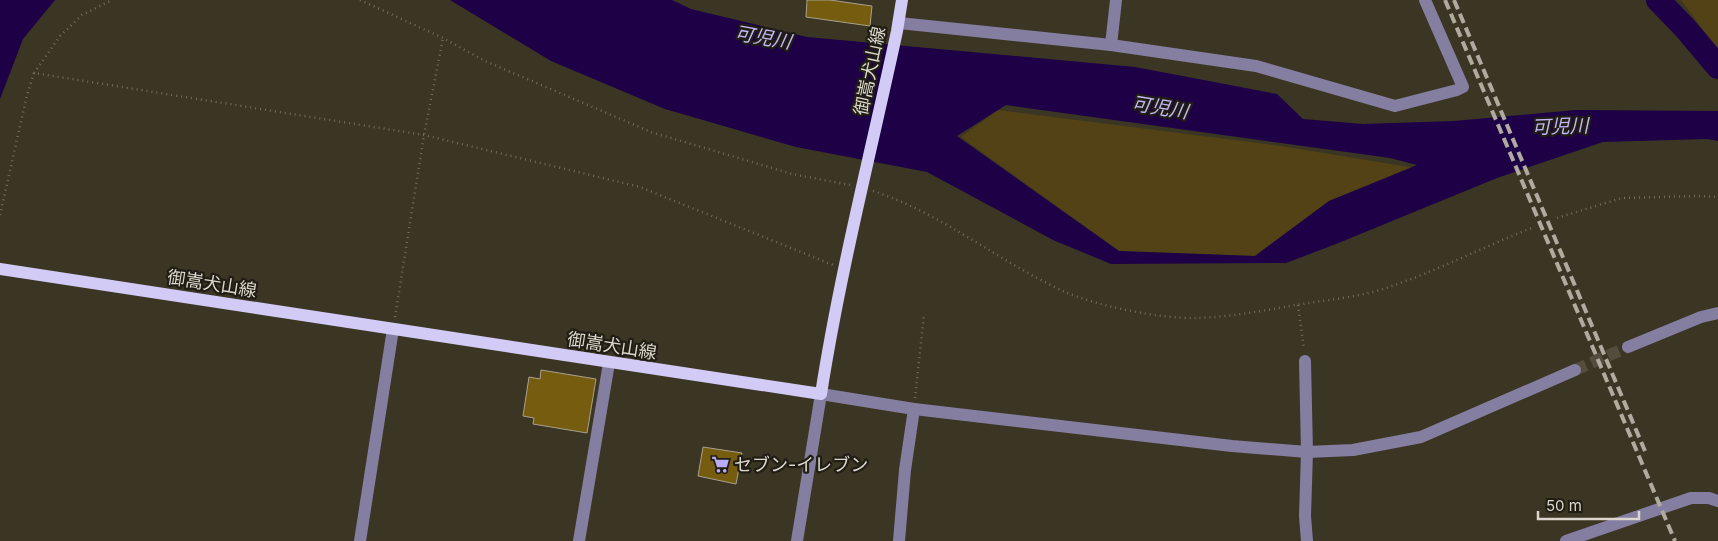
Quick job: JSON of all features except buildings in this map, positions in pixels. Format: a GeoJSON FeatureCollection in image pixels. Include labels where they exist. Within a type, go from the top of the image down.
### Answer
{"type":"FeatureCollection","features":[{"type":"Feature","properties":{"kind":"main road","name":"御嵩犬山線"},"geometry":{"type":"LineString","coordinates":[[0,269],[821,394],[843,268],[863,187],[898,27],[902,0]]}},
{"type":"Feature","properties":{"kind":"street"},"geometry":{"type":"LineString","coordinates":[[1111,44],[1116,0]]}},
{"type":"Feature","properties":{"kind":"street"},"geometry":{"type":"LineString","coordinates":[[898,27],[1111,44],[1256,66],[1395,106],[1463,87],[1425,0]]}},
{"type":"Feature","properties":{"kind":"street"},"geometry":{"type":"LineString","coordinates":[[1628,347],[1701,317],[1718,312]]}},
{"type":"Feature","properties":{"kind":"street"},"geometry":{"type":"LineString","coordinates":[[360,541],[393,329]]}},
{"type":"Feature","properties":{"kind":"street"},"geometry":{"type":"LineString","coordinates":[[1305,361],[1307,452],[1305,516],[1307,541]]}},
{"type":"Feature","properties":{"kind":"street"},"geometry":{"type":"LineString","coordinates":[[579,541],[609,363]]}},
{"type":"Feature","properties":{"kind":"street"},"geometry":{"type":"LineString","coordinates":[[797,541],[821,394],[914,409],[1232,446],[1307,452],[1353,450],[1421,437],[1575,370]]}},
{"type":"Feature","properties":{"kind":"street"},"geometry":{"type":"LineString","coordinates":[[899,541],[904,470],[914,409]]}},
{"type":"Feature","properties":{"kind":"street"},"geometry":{"type":"LineString","coordinates":[[1566,541],[1691,498],[1709,498],[1718,501]]}},
{"type":"Feature","properties":{"kind":"path"},"geometry":{"type":"LineString","coordinates":[[0,215],[27,94],[34,73],[60,36],[82,15],[112,0]]}},
{"type":"Feature","properties":{"kind":"path"},"geometry":{"type":"LineString","coordinates":[[360,0],[443,38],[485,61],[651,132],[792,174],[863,187],[890,196],[921,210],[1016,266],[1065,292],[1105,305],[1148,313],[1194,318],[1228,316],[1358,296],[1383,289],[1534,227]]}},
{"type":"Feature","properties":{"kind":"path"},"geometry":{"type":"LineString","coordinates":[[393,329],[424,135],[443,38]]}},
{"type":"Feature","properties":{"kind":"path"},"geometry":{"type":"LineString","coordinates":[[34,73],[424,135],[640,187],[843,268]]}},
{"type":"Feature","properties":{"kind":"path"},"geometry":{"type":"LineString","coordinates":[[1557,218],[1622,198],[1697,196],[1718,198]]}},
{"type":"Feature","properties":{"kind":"path"},"geometry":{"type":"LineString","coordinates":[[1298,305],[1305,361]]}},
{"type":"Feature","properties":{"kind":"path"},"geometry":{"type":"LineString","coordinates":[[914,409],[924,315]]}},
{"type":"Feature","properties":{"kind":"shaded area"},"geometry":{"type":"Polygon","coordinates":[[[1681,0],[1718,0],[1718,50],[1681,0]]]}},
{"type":"Feature","properties":{"kind":"shaded area"},"geometry":{"type":"Polygon","coordinates":[[[998,110],[1281,146],[1415,168],[1329,201],[1255,256],[1119,251],[961,137],[998,110]]]}},
{"type":"Feature","properties":{"kind":"water"},"geometry":{"type":"Polygon","coordinates":[[[0,0],[55,0],[23,39],[0,99],[0,0]]]}},
{"type":"Feature","properties":{"kind":"water","name":"可児川"},"geometry":{"type":"Polygon","coordinates":[[[450,0],[672,0],[691,9],[807,37],[1135,67],[1277,94],[1303,119],[1363,124],[1454,121],[1576,110],[1718,111],[1718,141],[1707,139],[1603,142],[1497,178],[1286,263],[1111,264],[1053,240],[927,172],[796,147],[665,109],[551,61],[450,0]],[[1006,105],[957,136],[1119,251],[1255,256],[1329,201],[1417,165],[1390,158],[1006,105]]]}},
{"type":"Feature","properties":{"kind":"waterway"},"geometry":{"type":"LineString","coordinates":[[1658,0],[1686,29],[1718,67]]}},
{"type":"Feature","properties":{"kind":"tunnel"},"geometry":{"type":"LineString","coordinates":[[1575,370],[1628,347]]}},
{"type":"Feature","properties":{"kind":"railway"},"geometry":{"type":"LineString","coordinates":[[1445,0],[1675,541]]}},
{"type":"Feature","properties":{"kind":"railway"},"geometry":{"type":"LineString","coordinates":[[1454,0],[1645,451]]}},
{"type":"Feature","properties":{"kind":"place","name":"セブン-イレブン"},"geometry":{"type":"Point","coordinates":[720,465]}}]}
